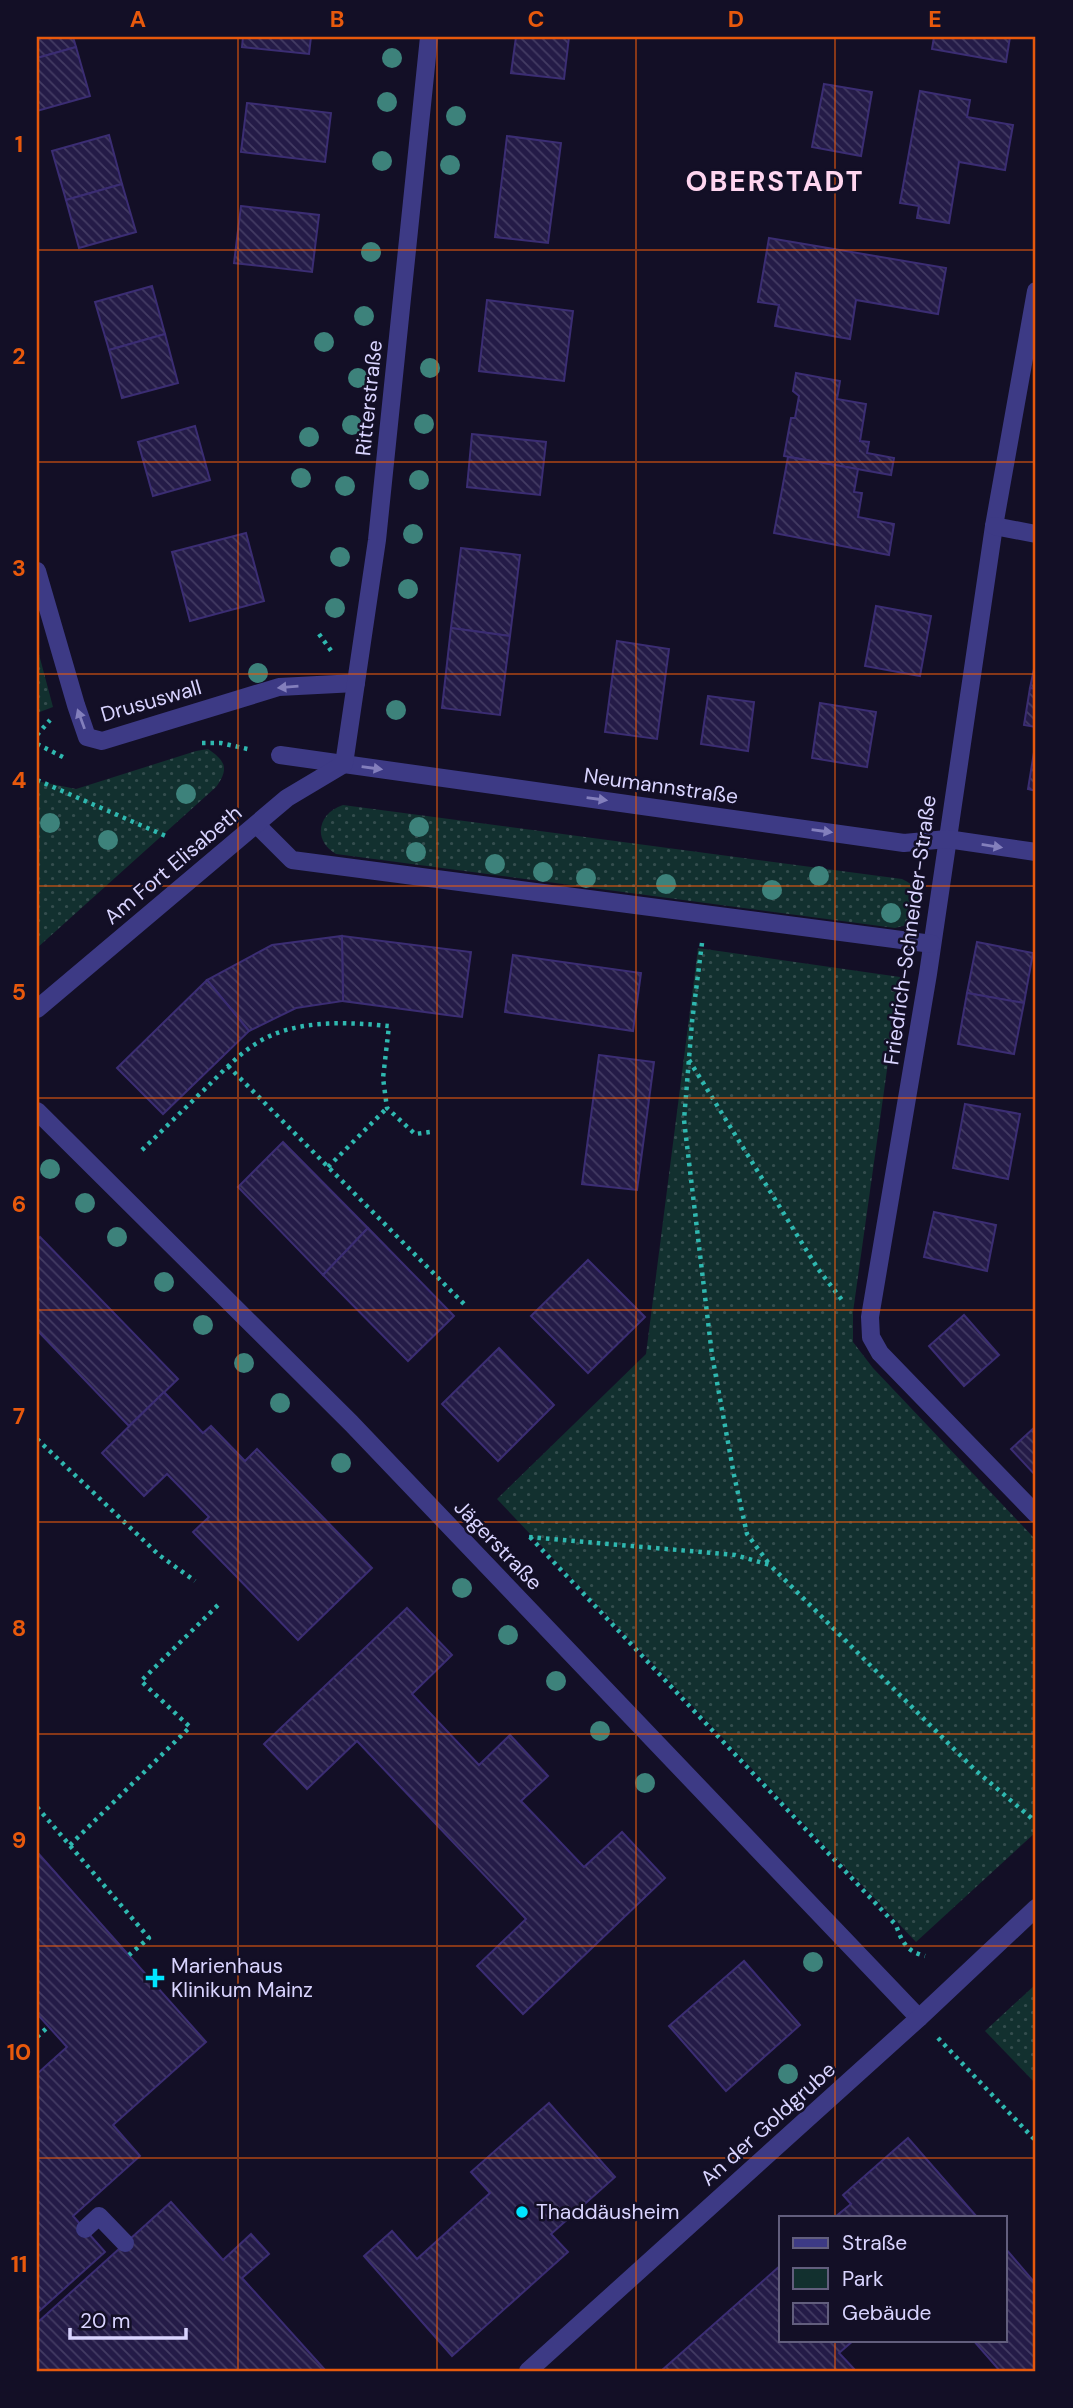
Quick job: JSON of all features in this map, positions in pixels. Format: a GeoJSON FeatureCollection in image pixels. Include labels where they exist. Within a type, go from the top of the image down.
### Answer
{"type":"FeatureCollection","features":[{"type":"Feature","properties":{"kind":"street","name":"Ritterstraße"},"geometry":{"type":"LineString","coordinates":[[344,764],[377,540],[429,37]]}},
{"type":"Feature","properties":{"kind":"street","name":"Friedrich-Schneider-Straße"},"geometry":{"type":"LineString","coordinates":[[871,1337],[870,1317],[932,944],[994,526],[1036,291]]}},
{"type":"Feature","properties":{"kind":"street"},"geometry":{"type":"LineString","coordinates":[[994,526],[1036,534]]}},
{"type":"Feature","properties":{"kind":"street","name":"Drususwall"},"geometry":{"type":"LineString","coordinates":[[37,571],[87,737],[102,741],[279,687],[356,683]]}},
{"type":"Feature","properties":{"kind":"street","name":"Neumannstraße"},"geometry":{"type":"LineString","coordinates":[[280,755],[904,843],[947,839],[1036,852]]}},
{"type":"Feature","properties":{"kind":"street","name":"Am Fort Elisabeth"},"geometry":{"type":"LineString","coordinates":[[37,1009],[287,798],[344,764]]}},
{"type":"Feature","properties":{"kind":"street"},"geometry":{"type":"LineString","coordinates":[[257,825],[292,860],[932,944]]}},
{"type":"Feature","properties":{"kind":"street","name":"Jägerstraße"},"geometry":{"type":"LineString","coordinates":[[37,1111],[351,1423],[919,2018]]}},
{"type":"Feature","properties":{"kind":"street"},"geometry":{"type":"LineString","coordinates":[[871,1337],[880,1353],[1036,1514]]}},
{"type":"Feature","properties":{"kind":"street","name":"An der Goldgrube"},"geometry":{"type":"LineString","coordinates":[[528,2371],[919,2018],[1036,1908]]}},
{"type":"Feature","properties":{"kind":"street"},"geometry":{"type":"LineString","coordinates":[[85,2229],[99,2216],[125,2243]]}},
{"type":"Feature","properties":{"kind":"path"},"geometry":{"type":"LineString","coordinates":[[37,780],[168,837]]}},
{"type":"Feature","properties":{"kind":"path"},"geometry":{"type":"LineString","coordinates":[[705,916],[684,1120],[712,1355],[747,1534],[770,1566],[974,1769],[1036,1822]]}},
{"type":"Feature","properties":{"kind":"path"},"geometry":{"type":"LineString","coordinates":[[142,1150],[228,1066],[258,1042],[285,1031],[314,1024],[342,1022],[389,1026],[383,1077],[387,1108],[415,1134],[430,1132]]}},
{"type":"Feature","properties":{"kind":"path"},"geometry":{"type":"LineString","coordinates":[[689,1059],[818,1269],[871,1337]]}},
{"type":"Feature","properties":{"kind":"path"},"geometry":{"type":"LineString","coordinates":[[228,1066],[467,1307]]}},
{"type":"Feature","properties":{"kind":"path"},"geometry":{"type":"LineString","coordinates":[[328,1167],[387,1108]]}},
{"type":"Feature","properties":{"kind":"path"},"geometry":{"type":"LineString","coordinates":[[37,1439],[159,1555],[195,1581]]}},
{"type":"Feature","properties":{"kind":"path"},"geometry":{"type":"LineString","coordinates":[[770,1566],[735,1555],[529,1537],[896,1925],[902,1943],[917,1954],[925,1956]]}},
{"type":"Feature","properties":{"kind":"path"},"geometry":{"type":"LineString","coordinates":[[69,1844],[190,1727],[141,1681],[218,1605]]}},
{"type":"Feature","properties":{"kind":"path"},"geometry":{"type":"LineString","coordinates":[[37,1807],[149,1938],[129,1955]]}},
{"type":"Feature","properties":{"kind":"path"},"geometry":{"type":"LineString","coordinates":[[37,2037],[49,2026]]}},
{"type":"Feature","properties":{"kind":"path"},"geometry":{"type":"LineString","coordinates":[[944,2044],[1036,2141]]}},
{"type":"Feature","properties":{"kind":"green space"},"geometry":{"type":"Polygon","coordinates":[[[37,647],[53,707],[37,713],[37,647]]]}},
{"type":"Feature","properties":{"kind":"green space"},"geometry":{"type":"Polygon","coordinates":[[[208,749],[219,757],[224,766],[223,775],[216,787],[37,948],[37,781],[76,789],[208,749]]]}},
{"type":"Feature","properties":{"kind":"green space"},"geometry":{"type":"Polygon","coordinates":[[[343,805],[902,879],[919,893],[920,911],[911,924],[895,928],[336,854],[323,842],[321,827],[328,814],[343,805]]]}},
{"type":"Feature","properties":{"kind":"green space"},"geometry":{"type":"Polygon","coordinates":[[[698,948],[900,977],[853,1312],[853,1342],[873,1368],[1036,1540],[1036,1832],[916,1942],[497,1499],[646,1354],[698,948]]]}},
{"type":"Feature","properties":{"kind":"green space"},"geometry":{"type":"Polygon","coordinates":[[[1036,1984],[1036,2084],[985,2031],[1036,1984]]]}},
{"type":"Feature","properties":{"kind":"building"},"geometry":{"type":"Polygon","coordinates":[[[37,37],[73,37],[76,47],[37,58],[37,37]]]}},
{"type":"Feature","properties":{"kind":"building"},"geometry":{"type":"Polygon","coordinates":[[[243,37],[311,37],[309,54],[242,47],[243,37]]]}},
{"type":"Feature","properties":{"kind":"building"},"geometry":{"type":"Polygon","coordinates":[[[516,37],[569,37],[564,79],[511,73],[516,37]]]}},
{"type":"Feature","properties":{"kind":"building"},"geometry":{"type":"Polygon","coordinates":[[[934,37],[1010,37],[1006,62],[932,49],[934,37]]]}},
{"type":"Feature","properties":{"kind":"building"},"geometry":{"type":"Polygon","coordinates":[[[76,47],[90,96],[37,111],[37,58],[76,47]]]}},
{"type":"Feature","properties":{"kind":"building"},"geometry":{"type":"Polygon","coordinates":[[[824,84],[872,92],[861,156],[812,147],[824,84]]]}},
{"type":"Feature","properties":{"kind":"building"},"geometry":{"type":"Polygon","coordinates":[[[920,91],[970,100],[967,117],[1013,125],[1005,170],[959,162],[949,223],[917,218],[919,206],[900,203],[920,91]]]}},
{"type":"Feature","properties":{"kind":"building"},"geometry":{"type":"Polygon","coordinates":[[[247,103],[331,113],[325,162],[241,152],[247,103]]]}},
{"type":"Feature","properties":{"kind":"building"},"geometry":{"type":"Polygon","coordinates":[[[109,135],[122,184],[66,200],[52,151],[109,135]]]}},
{"type":"Feature","properties":{"kind":"building"},"geometry":{"type":"Polygon","coordinates":[[[507,136],[561,143],[548,243],[495,237],[507,136]]]}},
{"type":"Feature","properties":{"kind":"building"},"geometry":{"type":"Polygon","coordinates":[[[122,184],[136,232],[79,248],[66,200],[122,184]]]}},
{"type":"Feature","properties":{"kind":"building"},"geometry":{"type":"Polygon","coordinates":[[[241,206],[319,215],[312,272],[234,263],[241,206]]]}},
{"type":"Feature","properties":{"kind":"building"},"geometry":{"type":"Polygon","coordinates":[[[769,238],[946,268],[938,314],[856,300],[850,339],[775,326],[779,305],[758,302],[769,238]]]}},
{"type":"Feature","properties":{"kind":"building"},"geometry":{"type":"Polygon","coordinates":[[[152,286],[165,334],[109,350],[95,302],[152,286]]]}},
{"type":"Feature","properties":{"kind":"building"},"geometry":{"type":"Polygon","coordinates":[[[487,300],[573,311],[564,381],[479,371],[487,300]]]}},
{"type":"Feature","properties":{"kind":"building"},"geometry":{"type":"Polygon","coordinates":[[[165,334],[178,383],[122,398],[109,350],[165,334]]]}},
{"type":"Feature","properties":{"kind":"building"},"geometry":{"type":"Polygon","coordinates":[[[796,373],[840,381],[837,399],[866,404],[860,441],[869,442],[867,453],[894,458],[891,475],[784,456],[791,418],[795,418],[799,396],[793,391],[796,373]]]}},
{"type":"Feature","properties":{"kind":"building"},"geometry":{"type":"Polygon","coordinates":[[[195,426],[210,480],[153,496],[138,442],[195,426]]]}},
{"type":"Feature","properties":{"kind":"building"},"geometry":{"type":"Polygon","coordinates":[[[472,434],[546,442],[540,495],[467,487],[472,434]]]}},
{"type":"Feature","properties":{"kind":"building"},"geometry":{"type":"Polygon","coordinates":[[[788,457],[858,469],[854,492],[862,493],[858,517],[894,524],[889,555],[774,533],[788,457]]]}},
{"type":"Feature","properties":{"kind":"building"},"geometry":{"type":"Polygon","coordinates":[[[246,533],[264,601],[190,621],[172,552],[246,533]]]}},
{"type":"Feature","properties":{"kind":"building"},"geometry":{"type":"Polygon","coordinates":[[[461,548],[520,555],[510,636],[451,628],[461,548]]]}},
{"type":"Feature","properties":{"kind":"building"},"geometry":{"type":"Polygon","coordinates":[[[876,606],[931,616],[920,676],[865,666],[876,606]]]}},
{"type":"Feature","properties":{"kind":"building"},"geometry":{"type":"Polygon","coordinates":[[[451,628],[510,636],[500,715],[442,708],[451,628]]]}},
{"type":"Feature","properties":{"kind":"building"},"geometry":{"type":"Polygon","coordinates":[[[617,641],[669,649],[657,739],[605,732],[617,641]]]}},
{"type":"Feature","properties":{"kind":"building"},"geometry":{"type":"Polygon","coordinates":[[[1034,669],[1036,670],[1036,689],[1030,688],[1034,669]]]}},
{"type":"Feature","properties":{"kind":"building"},"geometry":{"type":"Polygon","coordinates":[[[1030,688],[1036,689],[1036,727],[1024,725],[1030,688]]]}},
{"type":"Feature","properties":{"kind":"building"},"geometry":{"type":"Polygon","coordinates":[[[708,696],[754,702],[748,751],[701,744],[708,696]]]}},
{"type":"Feature","properties":{"kind":"building"},"geometry":{"type":"Polygon","coordinates":[[[820,703],[876,712],[867,767],[812,758],[820,703]]]}},
{"type":"Feature","properties":{"kind":"building"},"geometry":{"type":"Polygon","coordinates":[[[1036,740],[1036,791],[1028,789],[1036,740]]]}},
{"type":"Feature","properties":{"kind":"building"},"geometry":{"type":"Polygon","coordinates":[[[342,936],[471,952],[462,1017],[343,1001],[342,936]]]}},
{"type":"Feature","properties":{"kind":"building"},"geometry":{"type":"Polygon","coordinates":[[[342,936],[343,1001],[296,1008],[249,1031],[207,980],[272,945],[342,936]]]}},
{"type":"Feature","properties":{"kind":"building"},"geometry":{"type":"Polygon","coordinates":[[[977,942],[1033,953],[1024,1003],[967,993],[977,942]]]}},
{"type":"Feature","properties":{"kind":"building"},"geometry":{"type":"Polygon","coordinates":[[[513,955],[641,973],[633,1031],[505,1012],[513,955]]]}},
{"type":"Feature","properties":{"kind":"building"},"geometry":{"type":"Polygon","coordinates":[[[207,980],[249,1031],[163,1114],[117,1068],[207,980]]]}},
{"type":"Feature","properties":{"kind":"building"},"geometry":{"type":"Polygon","coordinates":[[[967,993],[1024,1003],[1014,1054],[958,1044],[967,993]]]}},
{"type":"Feature","properties":{"kind":"building"},"geometry":{"type":"Polygon","coordinates":[[[599,1055],[654,1062],[637,1190],[582,1184],[599,1055]]]}},
{"type":"Feature","properties":{"kind":"building"},"geometry":{"type":"Polygon","coordinates":[[[965,1104],[1020,1114],[1008,1179],[953,1168],[965,1104]]]}},
{"type":"Feature","properties":{"kind":"building"},"geometry":{"type":"Polygon","coordinates":[[[283,1142],[368,1228],[323,1275],[238,1187],[283,1142]]]}},
{"type":"Feature","properties":{"kind":"building"},"geometry":{"type":"Polygon","coordinates":[[[934,1212],[996,1225],[987,1271],[924,1257],[934,1212]]]}},
{"type":"Feature","properties":{"kind":"building"},"geometry":{"type":"Polygon","coordinates":[[[368,1228],[454,1316],[408,1361],[323,1275],[368,1228]]]}},
{"type":"Feature","properties":{"kind":"building"},"geometry":{"type":"Polygon","coordinates":[[[40,1237],[178,1379],[129,1426],[37,1330],[37,1240],[40,1237]]]}},
{"type":"Feature","properties":{"kind":"building"},"geometry":{"type":"Polygon","coordinates":[[[588,1260],[645,1317],[588,1373],[531,1316],[588,1260]]]}},
{"type":"Feature","properties":{"kind":"building"},"geometry":{"type":"Polygon","coordinates":[[[964,1315],[999,1355],[964,1386],[929,1346],[964,1315]]]}},
{"type":"Feature","properties":{"kind":"building"},"geometry":{"type":"Polygon","coordinates":[[[499,1348],[554,1405],[498,1461],[442,1404],[499,1348]]]}},
{"type":"Feature","properties":{"kind":"building"},"geometry":{"type":"Polygon","coordinates":[[[164,1392],[203,1433],[211,1426],[245,1461],[257,1449],[372,1568],[298,1640],[193,1532],[209,1517],[167,1474],[144,1496],[102,1453],[164,1392]]]}},
{"type":"Feature","properties":{"kind":"building"},"geometry":{"type":"Polygon","coordinates":[[[1036,1426],[1036,1476],[1011,1449],[1036,1426]]]}},
{"type":"Feature","properties":{"kind":"building"},"geometry":{"type":"Polygon","coordinates":[[[407,1608],[452,1655],[412,1694],[479,1765],[510,1735],[548,1776],[521,1801],[584,1867],[622,1832],[665,1878],[523,2014],[477,1966],[526,1919],[357,1741],[307,1789],[264,1744],[407,1608]]]}},
{"type":"Feature","properties":{"kind":"building"},"geometry":{"type":"Polygon","coordinates":[[[37,1852],[206,2042],[113,2125],[140,2156],[73,2216],[105,2252],[37,2313],[37,2074],[67,2047],[39,2016],[37,2018],[37,1852]]]}},
{"type":"Feature","properties":{"kind":"building"},"geometry":{"type":"Polygon","coordinates":[[[744,1961],[800,2025],[726,2091],[669,2026],[744,1961]]]}},
{"type":"Feature","properties":{"kind":"building","name":"Thaddäusheim"},"geometry":{"type":"Polygon","coordinates":[[[549,2103],[615,2177],[551,2234],[568,2252],[452,2356],[364,2256],[392,2231],[417,2259],[490,2193],[471,2172],[549,2103]]]}},
{"type":"Feature","properties":{"kind":"building"},"geometry":{"type":"Polygon","coordinates":[[[908,2138],[976,2216],[836,2216],[851,2204],[843,2195],[908,2138]]]}},
{"type":"Feature","properties":{"kind":"building"},"geometry":{"type":"Polygon","coordinates":[[[171,2202],[223,2260],[251,2234],[269,2254],[242,2278],[326,2371],[37,2371],[37,2323],[171,2202]]]}},
{"type":"Feature","properties":{"kind":"building"},"geometry":{"type":"Polygon","coordinates":[[[1006,2249],[1036,2284],[1036,2371],[1000,2371],[975,2342],[1006,2342],[1006,2249]]]}},
{"type":"Feature","properties":{"kind":"building"},"geometry":{"type":"Polygon","coordinates":[[[779,2267],[779,2342],[852,2342],[839,2353],[856,2371],[661,2371],[779,2267]]]}},
{"type":"Feature","properties":{"kind":"place","name":"Marienhaus Klinikum Mainz"},"geometry":{"type":"Point","coordinates":[155,1978]}},
{"type":"Feature","properties":{"kind":"place","name":"Thaddäusheim"},"geometry":{"type":"Point","coordinates":[522,2212]}},
{"type":"Feature","properties":{"kind":"district","name":"OBERSTADT"},"geometry":{"type":"Point","coordinates":[775,181]}}]}
